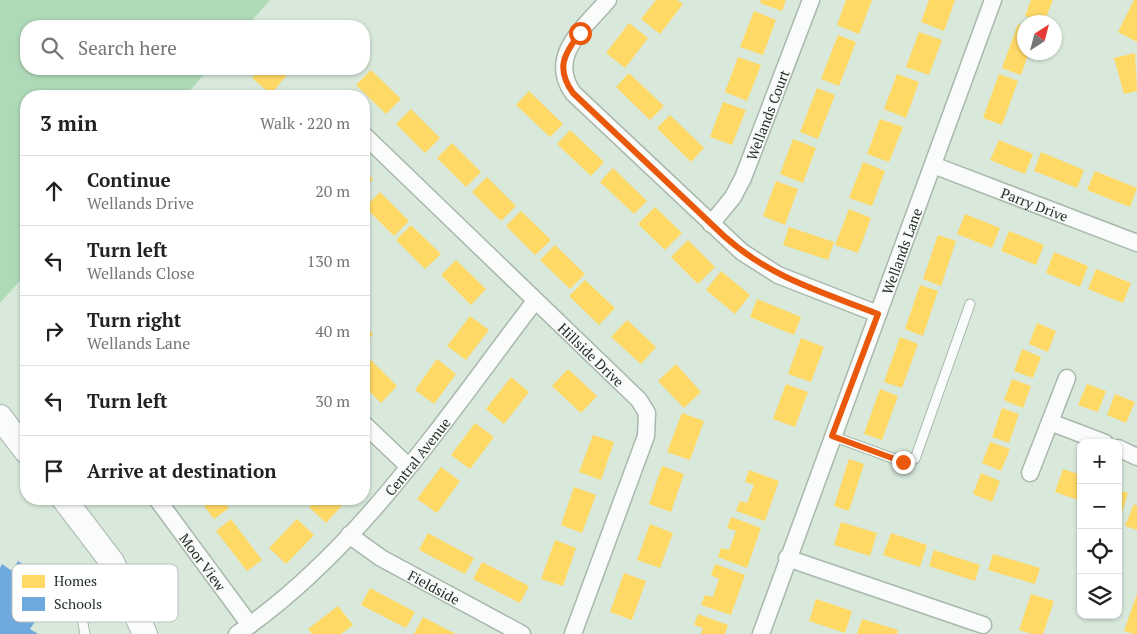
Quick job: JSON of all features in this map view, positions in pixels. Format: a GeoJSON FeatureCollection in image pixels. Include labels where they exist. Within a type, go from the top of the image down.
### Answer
{"type":"FeatureCollection","features":[{"type":"Feature","properties":{"kind":"street"},"geometry":{"type":"LineString","coordinates":[[608,0],[571,44],[564,56],[562,69],[565,81],[573,93],[742,252],[778,275],[878,314]]}},
{"type":"Feature","properties":{"kind":"street","name":"Wellands Court"},"geometry":{"type":"LineString","coordinates":[[711,224],[732,197],[743,178],[810,0]]}},
{"type":"Feature","properties":{"kind":"street","name":"Wellands Lane"},"geometry":{"type":"LineString","coordinates":[[761,634],[787,558],[993,0]]}},
{"type":"Feature","properties":{"kind":"street","name":"Hillside Drive"},"geometry":{"type":"LineString","coordinates":[[370,141],[640,400],[647,413],[646,436],[573,634]]}},
{"type":"Feature","properties":{"kind":"street","name":"Parry Drive"},"geometry":{"type":"LineString","coordinates":[[933,164],[1137,243]]}},
{"type":"Feature","properties":{"kind":"street","name":"Central Avenue"},"geometry":{"type":"LineString","coordinates":[[243,629],[309,578],[384,497],[535,301]]}},
{"type":"Feature","properties":{"kind":"street"},"geometry":{"type":"LineString","coordinates":[[1030,473],[1067,378]]}},
{"type":"Feature","properties":{"kind":"street"},"geometry":{"type":"LineString","coordinates":[[0,417],[20,443]]}},
{"type":"Feature","properties":{"kind":"street"},"geometry":{"type":"LineString","coordinates":[[1050,422],[1095,439]]}},
{"type":"Feature","properties":{"kind":"street"},"geometry":{"type":"LineString","coordinates":[[370,430],[408,466]]}},
{"type":"Feature","properties":{"kind":"street"},"geometry":{"type":"LineString","coordinates":[[1122,450],[1137,457]]}},
{"type":"Feature","properties":{"kind":"street"},"geometry":{"type":"LineString","coordinates":[[69,505],[112,562]]}},
{"type":"Feature","properties":{"kind":"street","name":"Moor View"},"geometry":{"type":"LineString","coordinates":[[161,505],[243,629]]}},
{"type":"Feature","properties":{"kind":"street","name":"Fieldside"},"geometry":{"type":"LineString","coordinates":[[349,535],[382,558],[522,634]]}},
{"type":"Feature","properties":{"kind":"street"},"geometry":{"type":"LineString","coordinates":[[787,558],[983,625]]}},
{"type":"Feature","properties":{"kind":"street"},"geometry":{"type":"LineString","coordinates":[[140,622],[145,634]]}},
{"type":"Feature","properties":{"kind":"lane"},"geometry":{"type":"LineString","coordinates":[[832,436],[903,462],[915,459],[970,304]]}},
{"type":"Feature","properties":{"kind":"green space"},"geometry":{"type":"Polygon","coordinates":[[[0,0],[270,0],[252,20],[20,20],[20,75],[204,75],[190,90],[20,90],[20,281],[0,303],[0,0]]]}},
{"type":"Feature","properties":{"kind":"building: Homes"},"geometry":{"type":"Polygon","coordinates":[[[656,0],[677,0],[683,4],[660,34],[641,19],[656,0]]]}},
{"type":"Feature","properties":{"kind":"building: Homes"},"geometry":{"type":"Polygon","coordinates":[[[761,0],[786,0],[782,11],[760,3],[761,0]]]}},
{"type":"Feature","properties":{"kind":"building: Homes"},"geometry":{"type":"Polygon","coordinates":[[[846,0],[872,0],[859,34],[837,25],[846,0]]]}},
{"type":"Feature","properties":{"kind":"building: Homes"},"geometry":{"type":"Polygon","coordinates":[[[929,0],[955,0],[944,31],[921,22],[929,0]]]}},
{"type":"Feature","properties":{"kind":"building: Homes"},"geometry":{"type":"Polygon","coordinates":[[[1031,0],[1053,0],[1047,15],[1025,15],[1031,0]]]}},
{"type":"Feature","properties":{"kind":"building: Homes"},"geometry":{"type":"Polygon","coordinates":[[[1134,0],[1137,0],[1137,42],[1118,32],[1134,0]]]}},
{"type":"Feature","properties":{"kind":"building: Homes"},"geometry":{"type":"Polygon","coordinates":[[[754,11],[776,20],[763,55],[740,47],[754,11]]]}},
{"type":"Feature","properties":{"kind":"building: Homes"},"geometry":{"type":"Polygon","coordinates":[[[629,23],[648,38],[625,68],[606,53],[629,23]]]}},
{"type":"Feature","properties":{"kind":"building: Homes"},"geometry":{"type":"Polygon","coordinates":[[[1017,27],[1017,60],[1026,60],[1021,75],[1002,68],[1017,27]]]}},
{"type":"Feature","properties":{"kind":"building: Homes"},"geometry":{"type":"Polygon","coordinates":[[[919,32],[942,40],[929,75],[906,67],[919,32]]]}},
{"type":"Feature","properties":{"kind":"building: Homes"},"geometry":{"type":"Polygon","coordinates":[[[838,35],[856,42],[839,86],[821,79],[838,35]]]}},
{"type":"Feature","properties":{"kind":"building: Homes"},"geometry":{"type":"Polygon","coordinates":[[[1135,53],[1137,91],[1124,94],[1114,58],[1135,53]]]}},
{"type":"Feature","properties":{"kind":"building: Homes"},"geometry":{"type":"Polygon","coordinates":[[[738,57],[761,65],[747,101],[725,92],[738,57]]]}},
{"type":"Feature","properties":{"kind":"building: Homes"},"geometry":{"type":"Polygon","coordinates":[[[370,71],[401,99],[386,114],[370,99],[370,90],[361,90],[356,85],[366,75],[370,75],[370,71]]]}},
{"type":"Feature","properties":{"kind":"building: Homes"},"geometry":{"type":"Polygon","coordinates":[[[629,73],[664,106],[650,120],[616,87],[629,73]]]}},
{"type":"Feature","properties":{"kind":"building: Homes"},"geometry":{"type":"Polygon","coordinates":[[[897,74],[919,82],[906,118],[884,109],[897,74]]]}},
{"type":"Feature","properties":{"kind":"building: Homes"},"geometry":{"type":"Polygon","coordinates":[[[999,74],[1018,81],[1002,125],[983,118],[999,74]]]}},
{"type":"Feature","properties":{"kind":"building: Homes"},"geometry":{"type":"Polygon","coordinates":[[[255,75],[287,75],[274,90],[266,90],[252,78],[255,75]]]}},
{"type":"Feature","properties":{"kind":"building: Homes"},"geometry":{"type":"Polygon","coordinates":[[[817,88],[835,95],[818,139],[800,132],[817,88]]]}},
{"type":"Feature","properties":{"kind":"building: Homes"},"geometry":{"type":"Polygon","coordinates":[[[529,91],[563,124],[550,137],[516,105],[529,91]]]}},
{"type":"Feature","properties":{"kind":"building: Homes"},"geometry":{"type":"Polygon","coordinates":[[[723,102],[746,110],[732,145],[710,137],[723,102]]]}},
{"type":"Feature","properties":{"kind":"building: Homes"},"geometry":{"type":"Polygon","coordinates":[[[411,109],[440,138],[425,153],[396,124],[411,109]]]}},
{"type":"Feature","properties":{"kind":"building: Homes"},"geometry":{"type":"Polygon","coordinates":[[[670,115],[704,148],[691,162],[657,128],[670,115]]]}},
{"type":"Feature","properties":{"kind":"building: Homes"},"geometry":{"type":"Polygon","coordinates":[[[880,119],[903,127],[889,162],[867,154],[880,119]]]}},
{"type":"Feature","properties":{"kind":"building: Homes"},"geometry":{"type":"Polygon","coordinates":[[[570,130],[604,162],[591,176],[557,144],[570,130]]]}},
{"type":"Feature","properties":{"kind":"building: Homes"},"geometry":{"type":"Polygon","coordinates":[[[793,139],[816,148],[803,183],[780,174],[793,139]]]}},
{"type":"Feature","properties":{"kind":"building: Homes"},"geometry":{"type":"Polygon","coordinates":[[[999,140],[1033,154],[1025,174],[990,160],[999,140]]]}},
{"type":"Feature","properties":{"kind":"building: Homes"},"geometry":{"type":"Polygon","coordinates":[[[452,143],[481,172],[466,187],[437,158],[452,143]]]}},
{"type":"Feature","properties":{"kind":"building: Homes"},"geometry":{"type":"Polygon","coordinates":[[[1041,152],[1084,170],[1077,188],[1034,171],[1041,152]]]}},
{"type":"Feature","properties":{"kind":"building: Homes"},"geometry":{"type":"Polygon","coordinates":[[[863,162],[885,171],[872,206],[849,198],[863,162]]]}},
{"type":"Feature","properties":{"kind":"building: Homes"},"geometry":{"type":"Polygon","coordinates":[[[613,168],[647,201],[634,214],[600,182],[613,168]]]}},
{"type":"Feature","properties":{"kind":"building: Homes"},"geometry":{"type":"Polygon","coordinates":[[[1095,171],[1137,188],[1130,207],[1087,190],[1095,171]]]}},
{"type":"Feature","properties":{"kind":"building: Homes"},"geometry":{"type":"Polygon","coordinates":[[[487,177],[516,206],[501,221],[472,192],[487,177]]]}},
{"type":"Feature","properties":{"kind":"building: Homes"},"geometry":{"type":"Polygon","coordinates":[[[776,181],[798,189],[785,225],[763,216],[776,181]]]}},
{"type":"Feature","properties":{"kind":"building: Homes"},"geometry":{"type":"Polygon","coordinates":[[[380,192],[409,221],[394,236],[370,212],[370,202],[380,192]]]}},
{"type":"Feature","properties":{"kind":"building: Homes"},"geometry":{"type":"Polygon","coordinates":[[[655,207],[682,233],[665,250],[638,224],[655,207]]]}},
{"type":"Feature","properties":{"kind":"building: Homes"},"geometry":{"type":"Polygon","coordinates":[[[849,209],[871,218],[858,253],[835,245],[849,209]]]}},
{"type":"Feature","properties":{"kind":"building: Homes"},"geometry":{"type":"Polygon","coordinates":[[[521,211],[551,240],[535,255],[506,226],[521,211]]]}},
{"type":"Feature","properties":{"kind":"building: Homes"},"geometry":{"type":"Polygon","coordinates":[[[965,214],[1000,228],[992,248],[957,234],[965,214]]]}},
{"type":"Feature","properties":{"kind":"building: Homes"},"geometry":{"type":"Polygon","coordinates":[[[411,225],[441,254],[425,269],[396,240],[411,225]]]}},
{"type":"Feature","properties":{"kind":"building: Homes"},"geometry":{"type":"Polygon","coordinates":[[[789,227],[834,242],[828,260],[783,245],[789,227]]]}},
{"type":"Feature","properties":{"kind":"building: Homes"},"geometry":{"type":"Polygon","coordinates":[[[1009,231],[1044,245],[1036,265],[1001,251],[1009,231]]]}},
{"type":"Feature","properties":{"kind":"building: Homes"},"geometry":{"type":"Polygon","coordinates":[[[938,235],[956,241],[941,286],[923,279],[938,235]]]}},
{"type":"Feature","properties":{"kind":"building: Homes"},"geometry":{"type":"Polygon","coordinates":[[[688,240],[715,267],[698,284],[671,257],[688,240]]]}},
{"type":"Feature","properties":{"kind":"building: Homes"},"geometry":{"type":"Polygon","coordinates":[[[555,245],[585,274],[570,289],[540,260],[555,245]]]}},
{"type":"Feature","properties":{"kind":"building: Homes"},"geometry":{"type":"Polygon","coordinates":[[[1054,252],[1088,266],[1080,287],[1046,273],[1054,252]]]}},
{"type":"Feature","properties":{"kind":"building: Homes"},"geometry":{"type":"Polygon","coordinates":[[[456,260],[486,289],[471,305],[441,275],[456,260]]]}},
{"type":"Feature","properties":{"kind":"building: Homes"},"geometry":{"type":"Polygon","coordinates":[[[1096,269],[1131,283],[1123,303],[1088,289],[1096,269]]]}},
{"type":"Feature","properties":{"kind":"building: Homes"},"geometry":{"type":"Polygon","coordinates":[[[721,271],[750,295],[735,314],[706,290],[721,271]]]}},
{"type":"Feature","properties":{"kind":"building: Homes"},"geometry":{"type":"Polygon","coordinates":[[[585,280],[615,308],[599,325],[569,296],[585,280]]]}},
{"type":"Feature","properties":{"kind":"building: Homes"},"geometry":{"type":"Polygon","coordinates":[[[920,285],[938,291],[923,336],[905,329],[920,285]]]}},
{"type":"Feature","properties":{"kind":"building: Homes"},"geometry":{"type":"Polygon","coordinates":[[[757,299],[801,317],[794,335],[750,317],[757,299]]]}},
{"type":"Feature","properties":{"kind":"building: Homes"},"geometry":{"type":"Polygon","coordinates":[[[470,316],[489,330],[466,360],[447,346],[470,316]]]}},
{"type":"Feature","properties":{"kind":"building: Homes"},"geometry":{"type":"Polygon","coordinates":[[[627,320],[656,347],[641,364],[611,337],[627,320]]]}},
{"type":"Feature","properties":{"kind":"building: Homes"},"geometry":{"type":"Polygon","coordinates":[[[1037,323],[1056,331],[1048,352],[1029,344],[1037,323]]]}},
{"type":"Feature","properties":{"kind":"building: Homes"},"geometry":{"type":"Polygon","coordinates":[[[900,337],[918,344],[902,388],[884,382],[900,337]]]}},
{"type":"Feature","properties":{"kind":"building: Homes"},"geometry":{"type":"Polygon","coordinates":[[[801,338],[824,347],[811,382],[788,374],[801,338]]]}},
{"type":"Feature","properties":{"kind":"building: Homes"},"geometry":{"type":"Polygon","coordinates":[[[1022,349],[1041,357],[1033,378],[1014,371],[1022,349]]]}},
{"type":"Feature","properties":{"kind":"building: Homes"},"geometry":{"type":"Polygon","coordinates":[[[437,359],[456,374],[434,404],[415,390],[437,359]]]}},
{"type":"Feature","properties":{"kind":"building: Homes"},"geometry":{"type":"Polygon","coordinates":[[[370,361],[397,386],[381,403],[370,392],[370,361]]]}},
{"type":"Feature","properties":{"kind":"building: Homes"},"geometry":{"type":"Polygon","coordinates":[[[676,364],[701,392],[684,408],[658,381],[676,364]]]}},
{"type":"Feature","properties":{"kind":"building: Homes"},"geometry":{"type":"Polygon","coordinates":[[[568,369],[597,396],[581,413],[552,386],[568,369]]]}},
{"type":"Feature","properties":{"kind":"building: Homes"},"geometry":{"type":"Polygon","coordinates":[[[511,377],[529,392],[504,424],[486,409],[511,377]]]}},
{"type":"Feature","properties":{"kind":"building: Homes"},"geometry":{"type":"Polygon","coordinates":[[[1012,379],[1031,386],[1023,408],[1004,400],[1012,379]]]}},
{"type":"Feature","properties":{"kind":"building: Homes"},"geometry":{"type":"Polygon","coordinates":[[[786,384],[808,392],[795,427],[773,419],[786,384]]]}},
{"type":"Feature","properties":{"kind":"building: Homes"},"geometry":{"type":"Polygon","coordinates":[[[1087,384],[1106,391],[1098,412],[1078,405],[1087,384]]]}},
{"type":"Feature","properties":{"kind":"building: Homes"},"geometry":{"type":"Polygon","coordinates":[[[880,389],[898,396],[882,440],[864,434],[880,389]]]}},
{"type":"Feature","properties":{"kind":"building: Homes"},"geometry":{"type":"Polygon","coordinates":[[[1115,394],[1135,402],[1126,423],[1107,415],[1115,394]]]}},
{"type":"Feature","properties":{"kind":"building: Homes"},"geometry":{"type":"Polygon","coordinates":[[[1002,408],[1019,414],[1009,443],[992,437],[1002,408]]]}},
{"type":"Feature","properties":{"kind":"building: Homes"},"geometry":{"type":"Polygon","coordinates":[[[682,413],[704,421],[690,460],[667,452],[682,413]]]}},
{"type":"Feature","properties":{"kind":"building: Homes"},"geometry":{"type":"Polygon","coordinates":[[[475,423],[494,437],[470,469],[451,455],[475,423]]]}},
{"type":"Feature","properties":{"kind":"building: Homes"},"geometry":{"type":"Polygon","coordinates":[[[593,435],[614,442],[601,480],[579,472],[593,435]]]}},
{"type":"Feature","properties":{"kind":"building: Homes"},"geometry":{"type":"Polygon","coordinates":[[[990,442],[1010,449],[1001,471],[982,463],[990,442]]]}},
{"type":"Feature","properties":{"kind":"building: Homes"},"geometry":{"type":"Polygon","coordinates":[[[849,459],[864,464],[849,511],[834,506],[849,459]]]}},
{"type":"Feature","properties":{"kind":"building: Homes"},"geometry":{"type":"Polygon","coordinates":[[[662,466],[684,474],[671,512],[649,504],[662,466]]]}},
{"type":"Feature","properties":{"kind":"building: Homes"},"geometry":{"type":"Polygon","coordinates":[[[441,467],[460,481],[437,513],[417,499],[441,467]]]}},
{"type":"Feature","properties":{"kind":"building: Homes"},"geometry":{"type":"Polygon","coordinates":[[[1063,469],[1077,474],[1077,500],[1055,492],[1063,469]]]}},
{"type":"Feature","properties":{"kind":"building: Homes"},"geometry":{"type":"Polygon","coordinates":[[[749,470],[779,481],[765,521],[736,511],[740,501],[747,503],[754,485],[745,482],[749,470]]]}},
{"type":"Feature","properties":{"kind":"building: Homes"},"geometry":{"type":"Polygon","coordinates":[[[981,473],[1000,481],[992,502],[973,494],[981,473]]]}},
{"type":"Feature","properties":{"kind":"building: Homes"},"geometry":{"type":"Polygon","coordinates":[[[574,487],[596,495],[582,533],[561,525],[574,487]]]}},
{"type":"Feature","properties":{"kind":"building: Homes"},"geometry":{"type":"Polygon","coordinates":[[[1122,491],[1128,493],[1122,513],[1122,491]]]}},
{"type":"Feature","properties":{"kind":"building: Homes"},"geometry":{"type":"Polygon","coordinates":[[[1134,504],[1137,506],[1137,530],[1125,526],[1134,504]]]}},
{"type":"Feature","properties":{"kind":"building: Homes"},"geometry":{"type":"Polygon","coordinates":[[[204,505],[227,505],[229,508],[214,519],[204,505]]]}},
{"type":"Feature","properties":{"kind":"building: Homes"},"geometry":{"type":"Polygon","coordinates":[[[311,505],[342,505],[326,523],[309,507],[311,505]]]}},
{"type":"Feature","properties":{"kind":"building: Homes"},"geometry":{"type":"Polygon","coordinates":[[[731,517],[761,528],[747,568],[718,557],[721,548],[729,550],[736,531],[727,528],[731,517]]]}},
{"type":"Feature","properties":{"kind":"building: Homes"},"geometry":{"type":"Polygon","coordinates":[[[231,519],[262,560],[247,571],[216,531],[231,519]]]}},
{"type":"Feature","properties":{"kind":"building: Homes"},"geometry":{"type":"Polygon","coordinates":[[[297,519],[314,535],[286,564],[269,548],[297,519]]]}},
{"type":"Feature","properties":{"kind":"building: Homes"},"geometry":{"type":"Polygon","coordinates":[[[841,522],[877,533],[870,556],[834,545],[841,522]]]}},
{"type":"Feature","properties":{"kind":"building: Homes"},"geometry":{"type":"Polygon","coordinates":[[[650,524],[673,533],[660,568],[637,560],[650,524]]]}},
{"type":"Feature","properties":{"kind":"building: Homes"},"geometry":{"type":"Polygon","coordinates":[[[428,533],[474,558],[465,574],[419,550],[428,533]]]}},
{"type":"Feature","properties":{"kind":"building: Homes"},"geometry":{"type":"Polygon","coordinates":[[[891,533],[927,545],[920,567],[883,555],[891,533]]]}},
{"type":"Feature","properties":{"kind":"building: Homes"},"geometry":{"type":"Polygon","coordinates":[[[555,540],[576,548],[563,586],[541,579],[555,540]]]}},
{"type":"Feature","properties":{"kind":"building: Homes"},"geometry":{"type":"Polygon","coordinates":[[[934,550],[980,565],[975,581],[929,566],[934,550]]]}},
{"type":"Feature","properties":{"kind":"building: Homes"},"geometry":{"type":"Polygon","coordinates":[[[993,554],[1040,568],[1035,584],[988,570],[993,554]]]}},
{"type":"Feature","properties":{"kind":"building: Homes"},"geometry":{"type":"Polygon","coordinates":[[[482,562],[529,586],[520,603],[473,579],[482,562]]]}},
{"type":"Feature","properties":{"kind":"building: Homes"},"geometry":{"type":"Polygon","coordinates":[[[715,564],[745,575],[731,615],[701,605],[705,595],[713,597],[719,579],[711,575],[715,564]]]}},
{"type":"Feature","properties":{"kind":"building: Homes"},"geometry":{"type":"Polygon","coordinates":[[[624,573],[646,581],[632,620],[610,612],[624,573]]]}},
{"type":"Feature","properties":{"kind":"building: Homes"},"geometry":{"type":"Polygon","coordinates":[[[370,588],[415,612],[406,628],[361,605],[370,588]]]}},
{"type":"Feature","properties":{"kind":"building: Homes"},"geometry":{"type":"Polygon","coordinates":[[[1031,594],[1054,601],[1043,634],[1032,634],[1019,630],[1031,594]]]}},
{"type":"Feature","properties":{"kind":"building: Homes"},"geometry":{"type":"Polygon","coordinates":[[[1137,594],[1137,634],[1134,634],[1124,631],[1137,594]]]}},
{"type":"Feature","properties":{"kind":"building: Homes"},"geometry":{"type":"Polygon","coordinates":[[[816,599],[852,611],[845,633],[809,621],[816,599]]]}},
{"type":"Feature","properties":{"kind":"building: Homes"},"geometry":{"type":"Polygon","coordinates":[[[338,606],[353,625],[341,634],[312,634],[308,629],[338,606]]]}},
{"type":"Feature","properties":{"kind":"building: Homes"},"geometry":{"type":"Polygon","coordinates":[[[698,614],[728,625],[725,634],[701,634],[703,628],[694,625],[698,614]]]}},
{"type":"Feature","properties":{"kind":"building: Homes"},"geometry":{"type":"Polygon","coordinates":[[[423,617],[456,634],[414,634],[423,617]]]}},
{"type":"Feature","properties":{"kind":"building: Homes"},"geometry":{"type":"Polygon","coordinates":[[[862,619],[898,630],[897,634],[857,634],[862,619]]]}},
{"type":"Feature","properties":{"kind":"building: Schools"},"geometry":{"type":"Polygon","coordinates":[[[2,564],[12,571],[12,622],[35,622],[30,629],[38,634],[0,634],[0,568],[2,564]]]}},
{"type":"Feature","properties":{"kind":"route"},"geometry":{"type":"LineString","coordinates":[[580,33],[564,56],[562,69],[565,81],[573,93],[724,236],[761,266],[778,275],[878,314],[832,436],[903,462]]}}]}
